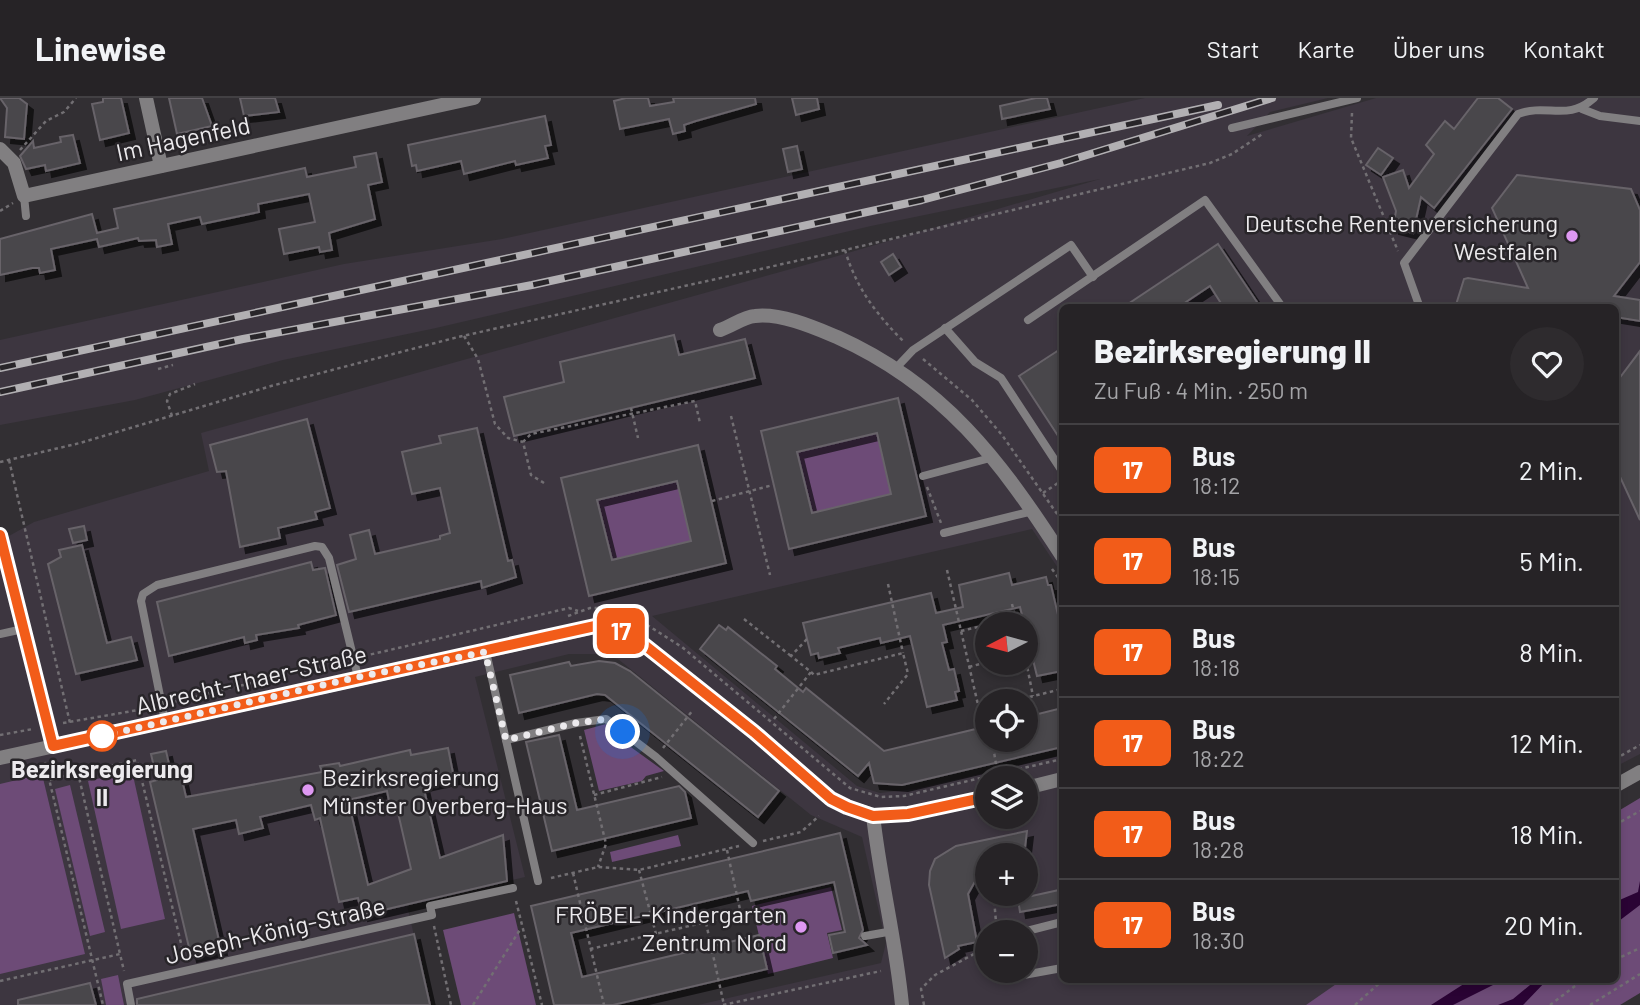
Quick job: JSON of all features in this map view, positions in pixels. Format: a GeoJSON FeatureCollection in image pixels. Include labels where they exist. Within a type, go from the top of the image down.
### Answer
{"type":"FeatureCollection","features":[{"type":"Feature","properties":{"kind":"street"},"geometry":{"type":"LineString","coordinates":[[146,98],[162,166]]}},
{"type":"Feature","properties":{"kind":"street","name":"Im Hagenfeld"},"geometry":{"type":"LineString","coordinates":[[24,196],[474,98]]}},
{"type":"Feature","properties":{"kind":"street"},"geometry":{"type":"LineString","coordinates":[[0,149],[11,160],[24,196]]}},
{"type":"Feature","properties":{"kind":"street"},"geometry":{"type":"LineString","coordinates":[[720,330],[754,316],[785,320],[814,327],[896,368],[950,411],[994,457],[1059,551]]}},
{"type":"Feature","properties":{"kind":"street"},"geometry":{"type":"LineString","coordinates":[[0,536],[53,746]]}},
{"type":"Feature","properties":{"kind":"street","name":"Albrecht-Thaer-Straße"},"geometry":{"type":"LineString","coordinates":[[0,758],[358,677],[485,652],[581,628],[611,629],[633,636],[754,732],[831,799],[873,816]]}},
{"type":"Feature","properties":{"kind":"street"},"geometry":{"type":"LineString","coordinates":[[1619,784],[1640,772]]}},
{"type":"Feature","properties":{"kind":"street"},"geometry":{"type":"LineString","coordinates":[[1038,785],[1059,780]]}},
{"type":"Feature","properties":{"kind":"street"},"geometry":{"type":"LineString","coordinates":[[902,1005],[893,931],[877,853],[873,816],[908,814],[975,800]]}},
{"type":"Feature","properties":{"kind":"lane"},"geometry":{"type":"LineString","coordinates":[[1232,128],[1280,119],[1355,98]]}},
{"type":"Feature","properties":{"kind":"lane"},"geometry":{"type":"LineString","coordinates":[[1582,109],[1594,98]]}},
{"type":"Feature","properties":{"kind":"lane"},"geometry":{"type":"LineString","coordinates":[[1419,304],[1404,263],[1518,114],[1534,108],[1557,113],[1582,109],[1601,116],[1640,121]]}},
{"type":"Feature","properties":{"kind":"lane"},"geometry":{"type":"LineString","coordinates":[[24,196],[26,216]]}},
{"type":"Feature","properties":{"kind":"lane"},"geometry":{"type":"LineString","coordinates":[[1028,320],[1205,200],[1280,304]]}},
{"type":"Feature","properties":{"kind":"lane"},"geometry":{"type":"LineString","coordinates":[[896,368],[913,350],[1071,246],[1093,277]]}},
{"type":"Feature","properties":{"kind":"lane"},"geometry":{"type":"LineString","coordinates":[[945,328],[975,362],[1001,379],[1059,466]]}},
{"type":"Feature","properties":{"kind":"lane"},"geometry":{"type":"LineString","coordinates":[[923,476],[994,457]]}},
{"type":"Feature","properties":{"kind":"lane"},"geometry":{"type":"LineString","coordinates":[[944,533],[1033,511]]}},
{"type":"Feature","properties":{"kind":"lane"},"geometry":{"type":"LineString","coordinates":[[165,722],[164,705],[141,601],[143,594],[157,585],[314,546],[321,547],[329,558],[358,677]]}},
{"type":"Feature","properties":{"kind":"lane"},"geometry":{"type":"LineString","coordinates":[[0,634],[23,629]]}},
{"type":"Feature","properties":{"kind":"lane"},"geometry":{"type":"LineString","coordinates":[[485,652],[538,881]]}},
{"type":"Feature","properties":{"kind":"lane"},"geometry":{"type":"LineString","coordinates":[[506,740],[576,723],[607,719],[675,773],[753,843]]}},
{"type":"Feature","properties":{"kind":"lane","name":"Joseph-König-Straße"},"geometry":{"type":"LineString","coordinates":[[127,984],[432,915],[430,906],[513,888]]}},
{"type":"Feature","properties":{"kind":"lane"},"geometry":{"type":"LineString","coordinates":[[1038,928],[1059,923]]}},
{"type":"Feature","properties":{"kind":"lane"},"geometry":{"type":"LineString","coordinates":[[865,936],[893,931]]}},
{"type":"Feature","properties":{"kind":"lane"},"geometry":{"type":"LineString","coordinates":[[1038,972],[1059,969]]}},
{"type":"Feature","properties":{"kind":"lane"},"geometry":{"type":"LineString","coordinates":[[127,984],[131,1005]]}},
{"type":"Feature","properties":{"kind":"path"},"geometry":{"type":"LineString","coordinates":[[11,160],[46,121],[64,112],[76,98]]}},
{"type":"Feature","properties":{"kind":"path"},"geometry":{"type":"LineString","coordinates":[[1355,98],[1351,138],[1404,263]]}},
{"type":"Feature","properties":{"kind":"path"},"geometry":{"type":"LineString","coordinates":[[0,464],[271,386],[464,335],[845,250],[1210,163],[1259,137],[1280,119]]}},
{"type":"Feature","properties":{"kind":"path"},"geometry":{"type":"LineString","coordinates":[[845,250],[852,275],[878,317],[972,400],[1002,435],[1059,517]]}},
{"type":"Feature","properties":{"kind":"path"},"geometry":{"type":"LineString","coordinates":[[464,335],[478,359],[495,424],[508,438],[523,442]]}},
{"type":"Feature","properties":{"kind":"path"},"geometry":{"type":"LineString","coordinates":[[158,369],[173,365]]}},
{"type":"Feature","properties":{"kind":"path"},"geometry":{"type":"LineString","coordinates":[[172,416],[167,401],[170,394],[195,384]]}},
{"type":"Feature","properties":{"kind":"path"},"geometry":{"type":"LineString","coordinates":[[523,442],[531,434],[695,401],[700,423]]}},
{"type":"Feature","properties":{"kind":"path"},"geometry":{"type":"LineString","coordinates":[[631,408],[638,438]]}},
{"type":"Feature","properties":{"kind":"path"},"geometry":{"type":"LineString","coordinates":[[731,416],[770,575]]}},
{"type":"Feature","properties":{"kind":"path"},"geometry":{"type":"LineString","coordinates":[[523,442],[531,475],[544,483]]}},
{"type":"Feature","properties":{"kind":"path"},"geometry":{"type":"LineString","coordinates":[[9,460],[74,741]]}},
{"type":"Feature","properties":{"kind":"path"},"geometry":{"type":"LineString","coordinates":[[923,476],[944,533]]}},
{"type":"Feature","properties":{"kind":"path"},"geometry":{"type":"LineString","coordinates":[[1043,493],[1059,482]]}},
{"type":"Feature","properties":{"kind":"path"},"geometry":{"type":"LineString","coordinates":[[712,501],[774,485]]}},
{"type":"Feature","properties":{"kind":"path"},"geometry":{"type":"LineString","coordinates":[[947,570],[975,692]]}},
{"type":"Feature","properties":{"kind":"path"},"geometry":{"type":"LineString","coordinates":[[884,704],[908,674],[888,584]]}},
{"type":"Feature","properties":{"kind":"path"},"geometry":{"type":"LineString","coordinates":[[1012,604],[1014,612]]}},
{"type":"Feature","properties":{"kind":"path"},"geometry":{"type":"LineString","coordinates":[[0,735],[164,705],[354,658],[466,635],[569,608],[578,611]]}},
{"type":"Feature","properties":{"kind":"path"},"geometry":{"type":"LineString","coordinates":[[744,619],[814,675],[903,653]]}},
{"type":"Feature","properties":{"kind":"path"},"geometry":{"type":"LineString","coordinates":[[961,631],[975,628]]}},
{"type":"Feature","properties":{"kind":"path"},"geometry":{"type":"LineString","coordinates":[[791,656],[807,639]]}},
{"type":"Feature","properties":{"kind":"path"},"geometry":{"type":"LineString","coordinates":[[694,657],[786,731],[838,780],[863,794],[881,797],[904,796],[1059,760]]}},
{"type":"Feature","properties":{"kind":"path"},"geometry":{"type":"LineString","coordinates":[[969,667],[975,666]]}},
{"type":"Feature","properties":{"kind":"path"},"geometry":{"type":"LineString","coordinates":[[774,719],[811,672]]}},
{"type":"Feature","properties":{"kind":"path"},"geometry":{"type":"LineString","coordinates":[[1038,695],[1059,690]]}},
{"type":"Feature","properties":{"kind":"path"},"geometry":{"type":"LineString","coordinates":[[656,757],[693,710]]}},
{"type":"Feature","properties":{"kind":"path"},"geometry":{"type":"LineString","coordinates":[[576,723],[606,844],[598,867]]}},
{"type":"Feature","properties":{"kind":"path"},"geometry":{"type":"LineString","coordinates":[[1619,757],[1640,745]]}},
{"type":"Feature","properties":{"kind":"path"},"geometry":{"type":"LineString","coordinates":[[103,1005],[50,780],[137,760],[187,970]]}},
{"type":"Feature","properties":{"kind":"path"},"geometry":{"type":"LineString","coordinates":[[78,773],[127,984]]}},
{"type":"Feature","properties":{"kind":"path"},"geometry":{"type":"LineString","coordinates":[[594,794],[675,773]]}},
{"type":"Feature","properties":{"kind":"path"},"geometry":{"type":"LineString","coordinates":[[1619,823],[1640,811]]}},
{"type":"Feature","properties":{"kind":"path"},"geometry":{"type":"LineString","coordinates":[[538,881],[598,867],[639,870],[800,832],[819,816]]}},
{"type":"Feature","properties":{"kind":"path"},"geometry":{"type":"LineString","coordinates":[[590,949],[741,914],[727,849]]}},
{"type":"Feature","properties":{"kind":"path"},"geometry":{"type":"LineString","coordinates":[[639,870],[656,934]]}},
{"type":"Feature","properties":{"kind":"path"},"geometry":{"type":"LineString","coordinates":[[573,873],[604,1005]]}},
{"type":"Feature","properties":{"kind":"path"},"geometry":{"type":"LineString","coordinates":[[513,888],[542,1005]]}},
{"type":"Feature","properties":{"kind":"path"},"geometry":{"type":"LineString","coordinates":[[432,915],[451,1005]]}},
{"type":"Feature","properties":{"kind":"path"},"geometry":{"type":"LineString","coordinates":[[706,922],[724,1005],[898,969]]}},
{"type":"Feature","properties":{"kind":"path"},"geometry":{"type":"LineString","coordinates":[[473,1005],[523,926]]}},
{"type":"Feature","properties":{"kind":"path"},"geometry":{"type":"LineString","coordinates":[[1619,958],[1640,948]]}},
{"type":"Feature","properties":{"kind":"path"},"geometry":{"type":"LineString","coordinates":[[924,1005],[921,989],[935,975],[975,953]]}},
{"type":"Feature","properties":{"kind":"path"},"geometry":{"type":"LineString","coordinates":[[0,981],[120,954]]}},
{"type":"Feature","properties":{"kind":"path"},"geometry":{"type":"LineString","coordinates":[[1590,1005],[1640,974]]}},
{"type":"Feature","properties":{"kind":"path"},"geometry":{"type":"LineString","coordinates":[[1355,1005],[1380,983]]}},
{"type":"Feature","properties":{"kind":"path"},"geometry":{"type":"LineString","coordinates":[[1550,1005],[1579,983]]}},
{"type":"Feature","properties":{"kind":"shaded area"},"geometry":{"type":"Polygon","coordinates":[[[1145,98],[1328,98],[1270,112],[1247,136],[1376,98],[1640,98],[1640,754],[1619,765],[1619,304],[1059,304],[1059,570],[1032,529],[652,616],[857,786],[880,793],[915,789],[975,775],[975,829],[1038,829],[1038,766],[1014,766],[1059,756],[1059,983],[1363,983],[1334,1005],[698,1005],[881,963],[886,943],[862,837],[811,815],[618,659],[596,654],[569,654],[475,677],[525,877],[407,905],[430,1005],[0,1005],[0,541],[34,522],[209,471],[201,433],[834,257],[1100,179],[871,226],[436,328],[283,360],[135,400],[0,425],[0,340],[344,264],[502,239],[1145,98]]]}},
{"type":"Feature","properties":{"kind":"shaded area"},"geometry":{"type":"Polygon","coordinates":[[[877,433],[891,494],[812,513],[797,452],[877,433]]]}},
{"type":"Feature","properties":{"kind":"shaded area"},"geometry":{"type":"Polygon","coordinates":[[[677,481],[691,541],[612,560],[597,500],[677,481]]]}},
{"type":"Feature","properties":{"kind":"shaded area"},"geometry":{"type":"Polygon","coordinates":[[[606,724],[610,732],[664,771],[646,776],[642,781],[599,791],[584,730],[606,724]]]}},
{"type":"Feature","properties":{"kind":"shaded area"},"geometry":{"type":"Polygon","coordinates":[[[132,771],[165,919],[121,929],[88,781],[132,771]]]}},
{"type":"Feature","properties":{"kind":"shaded area"},"geometry":{"type":"Polygon","coordinates":[[[42,774],[85,954],[0,974],[0,784],[42,774]]]}},
{"type":"Feature","properties":{"kind":"shaded area"},"geometry":{"type":"Polygon","coordinates":[[[70,785],[105,932],[90,936],[55,789],[70,785]]]}},
{"type":"Feature","properties":{"kind":"shaded area"},"geometry":{"type":"Polygon","coordinates":[[[1640,798],[1640,993],[1620,1005],[1306,1005],[1338,983],[1619,983],[1619,811],[1640,798]]]}},
{"type":"Feature","properties":{"kind":"shaded area"},"geometry":{"type":"Polygon","coordinates":[[[678,835],[681,846],[612,862],[610,852],[678,835]]]}},
{"type":"Feature","properties":{"kind":"shaded area"},"geometry":{"type":"Polygon","coordinates":[[[1640,881],[1640,905],[1619,921],[1619,900],[1638,892],[1640,881]]]}},
{"type":"Feature","properties":{"kind":"shaded area","name":"FRÖBEL-Kindergarten Zentrum Nord"},"geometry":{"type":"Polygon","coordinates":[[[831,887],[842,930],[827,933],[833,958],[768,974],[752,906],[831,887]]]}},
{"type":"Feature","properties":{"kind":"shaded area"},"geometry":{"type":"Polygon","coordinates":[[[514,913],[536,1005],[461,1005],[443,930],[514,913]]]}},
{"type":"Feature","properties":{"kind":"shaded area"},"geometry":{"type":"Polygon","coordinates":[[[118,975],[124,1005],[106,1005],[101,979],[118,975]]]}},
{"type":"Feature","properties":{"kind":"shaded area"},"geometry":{"type":"Polygon","coordinates":[[[1465,983],[1497,983],[1453,1005],[1431,1005],[1465,983]]]}},
{"type":"Feature","properties":{"kind":"shaded area"},"geometry":{"type":"Polygon","coordinates":[[[1532,983],[1544,983],[1523,1005],[1498,1005],[1513,999],[1532,983]]]}},
{"type":"Feature","properties":{"kind":"building"},"geometry":{"type":"Polygon","coordinates":[[[0,98],[19,98],[27,104],[24,139],[5,137],[7,108],[0,98]]]}},
{"type":"Feature","properties":{"kind":"building"},"geometry":{"type":"Polygon","coordinates":[[[103,98],[121,98],[129,133],[100,140],[92,104],[103,102],[103,98]]]}},
{"type":"Feature","properties":{"kind":"building"},"geometry":{"type":"Polygon","coordinates":[[[169,98],[202,98],[212,126],[177,134],[169,98]]]}},
{"type":"Feature","properties":{"kind":"building"},"geometry":{"type":"Polygon","coordinates":[[[240,98],[275,98],[279,112],[244,116],[240,98]]]}},
{"type":"Feature","properties":{"kind":"building"},"geometry":{"type":"Polygon","coordinates":[[[648,98],[650,106],[674,102],[673,98],[755,98],[756,104],[684,125],[685,131],[673,134],[669,119],[620,129],[614,101],[648,98]]]}},
{"type":"Feature","properties":{"kind":"building"},"geometry":{"type":"Polygon","coordinates":[[[792,98],[817,98],[819,109],[796,115],[792,98]]]}},
{"type":"Feature","properties":{"kind":"building"},"geometry":{"type":"Polygon","coordinates":[[[1047,98],[1050,109],[1002,119],[1000,106],[1047,98]]]}},
{"type":"Feature","properties":{"kind":"building","name":"Deutsche Rentenversicherung Westfalen"},"geometry":{"type":"Polygon","coordinates":[[[1478,98],[1498,98],[1512,109],[1434,208],[1421,197],[1413,233],[1393,228],[1396,211],[1383,177],[1403,170],[1409,188],[1434,154],[1426,145],[1445,121],[1454,129],[1478,98]]]}},
{"type":"Feature","properties":{"kind":"building"},"geometry":{"type":"Polygon","coordinates":[[[545,116],[551,145],[545,146],[548,158],[516,165],[515,161],[464,174],[461,161],[417,171],[416,165],[412,166],[408,145],[545,116]]]}},
{"type":"Feature","properties":{"kind":"building"},"geometry":{"type":"Polygon","coordinates":[[[73,135],[80,163],[46,171],[45,165],[26,169],[20,156],[33,141],[34,148],[61,142],[60,137],[73,135]]]}},
{"type":"Feature","properties":{"kind":"building"},"geometry":{"type":"Polygon","coordinates":[[[797,146],[802,169],[788,172],[783,149],[797,146]]]}},
{"type":"Feature","properties":{"kind":"building"},"geometry":{"type":"Polygon","coordinates":[[[1378,148],[1393,158],[1381,175],[1366,165],[1378,148]]]}},
{"type":"Feature","properties":{"kind":"building"},"geometry":{"type":"Polygon","coordinates":[[[376,153],[382,182],[368,185],[375,219],[329,233],[332,250],[320,252],[319,247],[284,254],[279,229],[315,222],[309,194],[258,204],[259,212],[202,224],[200,217],[168,224],[172,244],[157,247],[156,240],[139,241],[138,238],[99,247],[97,239],[51,249],[55,270],[40,273],[39,268],[32,268],[0,275],[0,239],[92,214],[97,233],[118,228],[114,209],[305,168],[307,177],[356,167],[354,157],[376,153]]]}},
{"type":"Feature","properties":{"kind":"building","name":"Deutsche Rentenversicherung Westfalen"},"geometry":{"type":"Polygon","coordinates":[[[1517,175],[1631,189],[1640,210],[1640,262],[1614,296],[1640,300],[1640,321],[1619,318],[1619,304],[1456,304],[1464,279],[1468,278],[1528,288],[1492,208],[1517,175]]]}},
{"type":"Feature","properties":{"kind":"building"},"geometry":{"type":"Polygon","coordinates":[[[1218,244],[1258,304],[1221,304],[1210,286],[1183,304],[1128,304],[1218,244]]]}},
{"type":"Feature","properties":{"kind":"building"},"geometry":{"type":"Polygon","coordinates":[[[893,254],[901,267],[889,275],[881,262],[893,254]]]}},
{"type":"Feature","properties":{"kind":"building"},"geometry":{"type":"Polygon","coordinates":[[[674,335],[679,355],[745,339],[755,378],[514,436],[504,397],[564,382],[560,362],[674,335]]]}},
{"type":"Feature","properties":{"kind":"building"},"geometry":{"type":"Polygon","coordinates":[[[1059,350],[1059,437],[1019,376],[1059,350]]]}},
{"type":"Feature","properties":{"kind":"building"},"geometry":{"type":"Polygon","coordinates":[[[1640,351],[1640,520],[1619,475],[1619,379],[1640,351]]]}},
{"type":"Feature","properties":{"kind":"building"},"geometry":{"type":"Polygon","coordinates":[[[898,398],[926,516],[789,549],[761,431],[898,398]],[[877,433],[797,452],[812,513],[891,494],[877,433]]]}},
{"type":"Feature","properties":{"kind":"building"},"geometry":{"type":"Polygon","coordinates":[[[307,419],[330,508],[315,512],[317,519],[278,528],[280,538],[240,547],[226,471],[217,472],[210,445],[307,419]]]}},
{"type":"Feature","properties":{"kind":"building"},"geometry":{"type":"Polygon","coordinates":[[[477,428],[508,561],[512,560],[516,577],[482,588],[481,581],[349,612],[337,565],[356,559],[350,535],[369,530],[375,554],[440,539],[440,536],[450,533],[440,488],[412,494],[402,452],[441,443],[439,436],[477,428]]]}},
{"type":"Feature","properties":{"kind":"building"},"geometry":{"type":"Polygon","coordinates":[[[698,445],[726,563],[589,596],[561,478],[698,445]],[[677,481],[597,500],[612,560],[691,541],[677,481]]]}},
{"type":"Feature","properties":{"kind":"building"},"geometry":{"type":"Polygon","coordinates":[[[84,526],[87,540],[73,543],[69,529],[84,526]]]}},
{"type":"Feature","properties":{"kind":"building"},"geometry":{"type":"Polygon","coordinates":[[[82,545],[107,643],[131,637],[137,660],[76,674],[48,564],[61,557],[59,550],[82,545]]]}},
{"type":"Feature","properties":{"kind":"building"},"geometry":{"type":"Polygon","coordinates":[[[311,562],[313,570],[325,568],[336,615],[298,625],[299,628],[256,635],[257,640],[245,643],[244,637],[169,656],[157,602],[311,562]]]}},
{"type":"Feature","properties":{"kind":"building"},"geometry":{"type":"Polygon","coordinates":[[[1009,573],[1012,585],[1046,577],[1048,585],[1051,585],[1059,619],[1059,672],[1038,676],[1038,612],[1021,612],[1020,607],[999,612],[975,612],[975,618],[943,625],[947,642],[942,643],[949,670],[954,669],[959,691],[955,692],[957,700],[927,707],[910,636],[881,643],[880,638],[838,648],[840,653],[819,658],[818,653],[811,655],[803,623],[931,593],[936,613],[963,607],[959,585],[1009,573]]]}},
{"type":"Feature","properties":{"kind":"building"},"geometry":{"type":"Polygon","coordinates":[[[719,625],[726,630],[728,627],[777,666],[775,669],[803,692],[806,688],[884,751],[975,729],[975,752],[1038,752],[1038,714],[1059,709],[1059,748],[902,785],[874,783],[869,763],[858,776],[700,649],[719,625]]]}},
{"type":"Feature","properties":{"kind":"building"},"geometry":{"type":"Polygon","coordinates":[[[599,661],[615,663],[630,671],[779,791],[758,817],[605,695],[597,694],[519,713],[510,675],[569,662],[571,666],[599,661]]]}},
{"type":"Feature","properties":{"kind":"building"},"geometry":{"type":"Polygon","coordinates":[[[559,735],[577,810],[679,786],[685,792],[691,818],[552,851],[526,742],[559,735]]]}},
{"type":"Feature","properties":{"kind":"building"},"geometry":{"type":"Polygon","coordinates":[[[448,748],[454,778],[423,785],[440,858],[503,835],[507,881],[362,915],[358,898],[339,902],[320,818],[315,820],[311,805],[260,817],[263,828],[239,834],[236,820],[193,829],[221,949],[191,956],[150,782],[157,780],[151,754],[166,751],[172,777],[181,775],[186,797],[322,772],[320,766],[339,763],[340,766],[410,750],[411,755],[448,748]],[[387,791],[348,800],[368,885],[411,869],[396,804],[390,806],[387,791]]]}},
{"type":"Feature","properties":{"kind":"building"},"geometry":{"type":"Polygon","coordinates":[[[1027,831],[1026,843],[975,843],[975,882],[968,894],[975,942],[958,946],[959,949],[945,958],[929,885],[930,871],[935,859],[956,846],[1027,831]]]}},
{"type":"Feature","properties":{"kind":"building"},"geometry":{"type":"Polygon","coordinates":[[[840,833],[863,930],[859,938],[867,945],[833,953],[829,935],[845,932],[834,882],[751,901],[748,891],[571,933],[582,977],[759,935],[767,969],[613,1005],[554,1005],[531,906],[840,833]]]}},
{"type":"Feature","properties":{"kind":"building"},"geometry":{"type":"Polygon","coordinates":[[[1059,890],[1059,905],[1020,912],[1019,906],[1038,906],[1038,895],[1059,890]]]}},
{"type":"Feature","properties":{"kind":"building"},"geometry":{"type":"Polygon","coordinates":[[[414,934],[430,1005],[137,1005],[137,999],[414,934]]]}},
{"type":"Feature","properties":{"kind":"building"},"geometry":{"type":"Polygon","coordinates":[[[90,983],[96,1005],[18,1005],[18,1000],[90,983]]]}},
{"type":"Feature","properties":{"kind":"railway"},"geometry":{"type":"LineString","coordinates":[[0,392],[243,339],[532,285],[922,200],[1061,163],[1272,98]]}},
{"type":"Feature","properties":{"kind":"railway"},"geometry":{"type":"LineString","coordinates":[[0,368],[1218,105]]}},
{"type":"Feature","properties":{"kind":"bus line","name":"17"},"geometry":{"type":"LineString","coordinates":[[0,535],[53,746],[358,677],[523,645],[595,626],[633,636],[754,732],[831,799],[847,807],[873,816],[908,814],[975,800]]}},
{"type":"Feature","properties":{"kind":"place","name":"Deutsche Rentenversicherung Westfalen"},"geometry":{"type":"Point","coordinates":[1572,236]}},
{"type":"Feature","properties":{"kind":"place","name":"Bezirksregierung II"},"geometry":{"type":"Point","coordinates":[102,736]}},
{"type":"Feature","properties":{"kind":"place","name":"Bezirksregierung Münster Overberg-Haus"},"geometry":{"type":"Point","coordinates":[308,790]}},
{"type":"Feature","properties":{"kind":"place","name":"FRÖBEL-Kindergarten Zentrum Nord"},"geometry":{"type":"Point","coordinates":[801,927]}},
{"type":"Feature","properties":{"kind":"route"},"geometry":{"type":"LineString","coordinates":[[102,736],[358,677],[485,652],[506,740],[576,723],[607,719],[623,732]]}}]}
